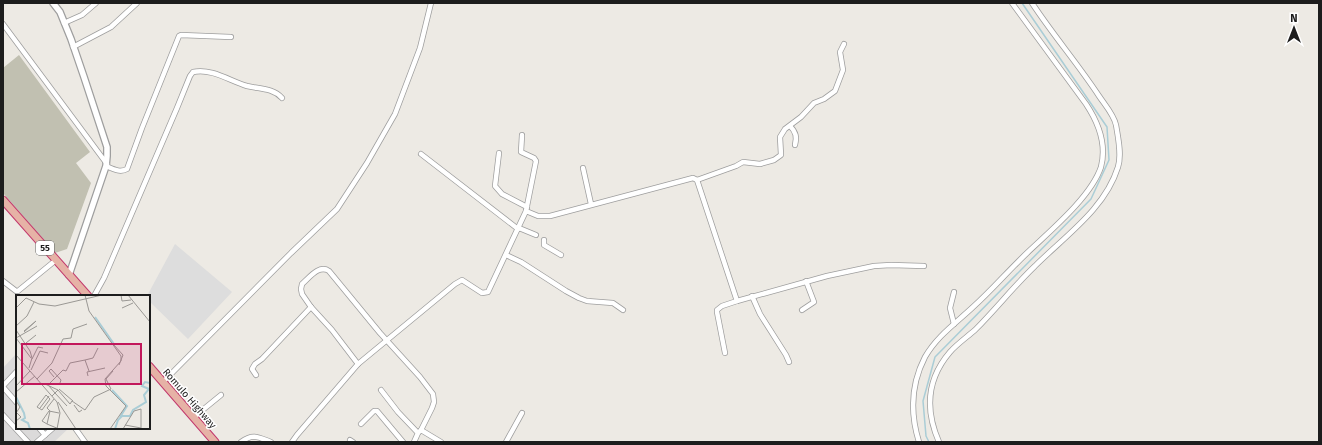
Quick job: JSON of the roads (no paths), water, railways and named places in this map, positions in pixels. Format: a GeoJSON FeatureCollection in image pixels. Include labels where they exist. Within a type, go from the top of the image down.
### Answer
{"type":"FeatureCollection","features":[{"type":"Feature","properties":{"kind":"highway","name":"55"},"geometry":{"type":"LineString","coordinates":[[3,200],[87,295]]}},
{"type":"Feature","properties":{"kind":"highway","name":"Romulo Highway"},"geometry":{"type":"LineString","coordinates":[[150,367],[215,442]]}},
{"type":"Feature","properties":{"kind":"street"},"geometry":{"type":"LineString","coordinates":[[52,3],[60,12],[107,147],[106,165],[69,275]]}},
{"type":"Feature","properties":{"kind":"street"},"geometry":{"type":"LineString","coordinates":[[64,23],[82,15],[96,3]]}},
{"type":"Feature","properties":{"kind":"street"},"geometry":{"type":"LineString","coordinates":[[73,47],[111,27],[137,3]]}},
{"type":"Feature","properties":{"kind":"street"},"geometry":{"type":"LineString","coordinates":[[163,382],[291,253],[337,209],[367,163],[395,114],[420,48],[431,3]]}},
{"type":"Feature","properties":{"kind":"street"},"geometry":{"type":"LineString","coordinates":[[919,442],[915,428],[913,396],[915,382],[926,356],[942,335],[999,283],[1025,254],[1074,207],[1092,184],[1101,165],[1101,133],[1095,118],[1012,3]]}},
{"type":"Feature","properties":{"kind":"street"},"geometry":{"type":"LineString","coordinates":[[939,442],[931,420],[929,408],[931,386],[940,366],[950,351],[975,330],[1035,265],[1092,210],[1114,178],[1119,162],[1116,129],[1113,117],[1077,64],[1032,3]]}},
{"type":"Feature","properties":{"kind":"street"},"geometry":{"type":"LineString","coordinates":[[3,24],[106,165],[118,171],[127,169],[179,36],[231,37]]}},
{"type":"Feature","properties":{"kind":"street"},"geometry":{"type":"LineString","coordinates":[[499,153],[495,186],[502,194],[538,216],[550,216],[693,178],[697,180],[743,162],[760,164],[774,160],[781,155],[780,137],[786,129],[814,103],[824,99],[835,91],[844,70],[840,52],[844,44]]}},
{"type":"Feature","properties":{"kind":"street"},"geometry":{"type":"LineString","coordinates":[[95,295],[104,278],[193,72],[200,70],[218,75],[247,86],[279,94],[282,98]]}},
{"type":"Feature","properties":{"kind":"street"},"geometry":{"type":"LineString","coordinates":[[790,126],[796,135],[795,145]]}},
{"type":"Feature","properties":{"kind":"street"},"geometry":{"type":"LineString","coordinates":[[292,442],[297,434],[358,364],[459,281],[465,281],[482,293],[488,292],[527,209],[536,161],[534,158],[521,152],[522,136]]}},
{"type":"Feature","properties":{"kind":"street"},"geometry":{"type":"LineString","coordinates":[[422,154],[518,228],[536,235]]}},
{"type":"Feature","properties":{"kind":"street"},"geometry":{"type":"LineString","coordinates":[[583,168],[591,204]]}},
{"type":"Feature","properties":{"kind":"street"},"geometry":{"type":"LineString","coordinates":[[697,180],[737,301]]}},
{"type":"Feature","properties":{"kind":"street"},"geometry":{"type":"LineString","coordinates":[[544,240],[544,245],[560,255]]}},
{"type":"Feature","properties":{"kind":"street"},"geometry":{"type":"LineString","coordinates":[[506,255],[521,262],[579,298],[587,301],[613,303],[623,310]]}},
{"type":"Feature","properties":{"kind":"street"},"geometry":{"type":"LineString","coordinates":[[3,281],[18,292],[56,260]]}},
{"type":"Feature","properties":{"kind":"street"},"geometry":{"type":"LineString","coordinates":[[725,353],[717,312],[717,310],[722,306],[806,281],[874,266],[924,266]]}},
{"type":"Feature","properties":{"kind":"street"},"geometry":{"type":"LineString","coordinates":[[358,364],[302,294],[302,284],[316,271],[323,268],[326,269],[433,394],[434,399],[432,408],[414,442]]}},
{"type":"Feature","properties":{"kind":"street"},"geometry":{"type":"LineString","coordinates":[[802,310],[814,302],[806,281]]}},
{"type":"Feature","properties":{"kind":"street"},"geometry":{"type":"LineString","coordinates":[[954,292],[950,308],[954,324]]}},
{"type":"Feature","properties":{"kind":"street"},"geometry":{"type":"LineString","coordinates":[[752,296],[760,314],[789,362]]}},
{"type":"Feature","properties":{"kind":"street"},"geometry":{"type":"LineString","coordinates":[[256,375],[252,369],[253,366],[262,359],[311,307]]}},
{"type":"Feature","properties":{"kind":"street"},"geometry":{"type":"LineString","coordinates":[[16,373],[3,386],[16,402]]}},
{"type":"Feature","properties":{"kind":"street"},"geometry":{"type":"LineString","coordinates":[[381,390],[398,412],[419,432],[441,442]]}},
{"type":"Feature","properties":{"kind":"street"},"geometry":{"type":"LineString","coordinates":[[194,417],[221,395]]}},
{"type":"Feature","properties":{"kind":"street"},"geometry":{"type":"LineString","coordinates":[[361,424],[374,411],[377,410],[403,442]]}},
{"type":"Feature","properties":{"kind":"street"},"geometry":{"type":"LineString","coordinates":[[506,442],[522,413]]}},
{"type":"Feature","properties":{"kind":"street"},"geometry":{"type":"LineString","coordinates":[[3,414],[16,429]]}},
{"type":"Feature","properties":{"kind":"street"},"geometry":{"type":"LineString","coordinates":[[16,429],[28,442]]}},
{"type":"Feature","properties":{"kind":"street"},"geometry":{"type":"LineString","coordinates":[[40,429],[45,435]]}},
{"type":"Feature","properties":{"kind":"street"},"geometry":{"type":"LineString","coordinates":[[37,442],[52,429]]}},
{"type":"Feature","properties":{"kind":"street"},"geometry":{"type":"LineString","coordinates":[[76,429],[85,442]]}},
{"type":"Feature","properties":{"kind":"street"},"geometry":{"type":"LineString","coordinates":[[241,442],[249,436],[271,442]]}},
{"type":"Feature","properties":{"kind":"waterway"},"geometry":{"type":"LineString","coordinates":[[929,442],[926,436],[923,401],[935,357],[1091,199],[1109,160],[1107,127],[1022,3]]}}]}
